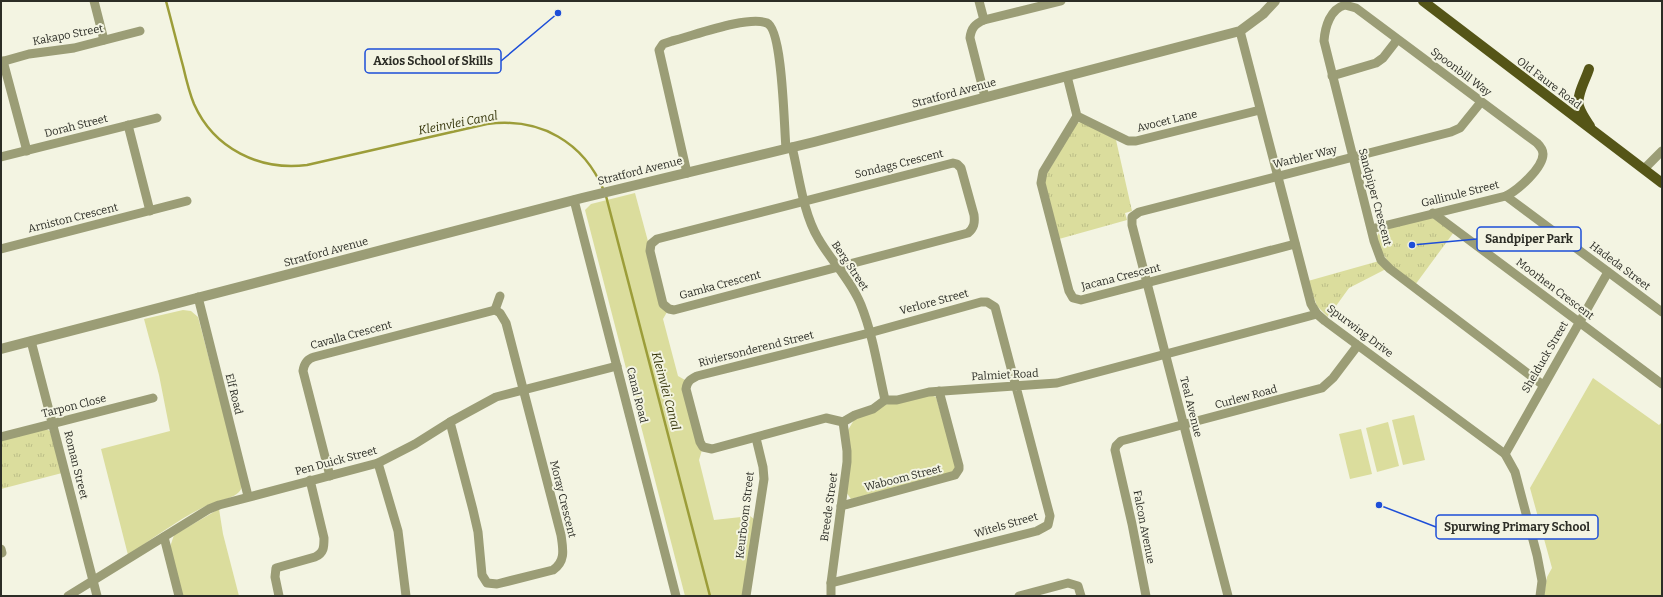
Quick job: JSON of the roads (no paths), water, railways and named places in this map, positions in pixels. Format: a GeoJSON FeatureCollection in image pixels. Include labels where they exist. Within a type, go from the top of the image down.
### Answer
{"type":"FeatureCollection","features":[{"type":"Feature","properties":{"kind":"main road","name":"Old Faure Road"},"geometry":{"type":"LineString","coordinates":[[1423,1],[1662,183]]}},
{"type":"Feature","properties":{"kind":"main road"},"geometry":{"type":"LineString","coordinates":[[1589,69],[1578,103],[1581,111],[1594,132]]}},
{"type":"Feature","properties":{"kind":"street"},"geometry":{"type":"LineString","coordinates":[[94,1],[104,40]]}},
{"type":"Feature","properties":{"kind":"street"},"geometry":{"type":"LineString","coordinates":[[979,1],[984,20]]}},
{"type":"Feature","properties":{"kind":"street"},"geometry":{"type":"LineString","coordinates":[[985,98],[970,38],[970,31],[973,26],[984,20],[1029,5],[1061,1]]}},
{"type":"Feature","properties":{"kind":"street","name":"Stratford Avenue"},"geometry":{"type":"LineString","coordinates":[[1,349],[574,200],[789,148],[1240,31],[1250,25],[1276,1]]}},
{"type":"Feature","properties":{"kind":"street","name":"Sandpiper Crescent"},"geometry":{"type":"LineString","coordinates":[[1356,8],[1351,5],[1340,6],[1327,23],[1324,41],[1378,253],[1384,264],[1390,269],[1543,385]]}},
{"type":"Feature","properties":{"kind":"street","name":"Spoonbill Way"},"geometry":{"type":"LineString","coordinates":[[1356,8],[1542,148],[1543,155],[1541,160]]}},
{"type":"Feature","properties":{"kind":"street","name":"Berg Street"},"geometry":{"type":"LineString","coordinates":[[687,172],[659,50],[664,44],[672,41],[740,23],[752,21],[764,22],[771,25],[774,32],[780,65],[789,148],[805,201],[816,236],[856,294],[861,306],[885,400]]}},
{"type":"Feature","properties":{"kind":"street","name":"Kakapo Street"},"geometry":{"type":"LineString","coordinates":[[2,61],[29,54],[74,48],[140,31]]}},
{"type":"Feature","properties":{"kind":"street","name":"Spurwing Drive"},"geometry":{"type":"LineString","coordinates":[[1240,31],[1295,244],[1312,304],[1317,314],[1505,454],[1515,472],[1540,567],[1542,581],[1540,596]]}},
{"type":"Feature","properties":{"kind":"street"},"geometry":{"type":"LineString","coordinates":[[1332,76],[1376,63],[1383,58],[1397,40]]}},
{"type":"Feature","properties":{"kind":"street"},"geometry":{"type":"LineString","coordinates":[[2,61],[27,151]]}},
{"type":"Feature","properties":{"kind":"street"},"geometry":{"type":"LineString","coordinates":[[1066,76],[1077,116]]}},
{"type":"Feature","properties":{"kind":"street","name":"Warbler Way"},"geometry":{"type":"LineString","coordinates":[[1132,224],[1132,217],[1136,213],[1277,176],[1353,158],[1456,130],[1464,123],[1481,102]]}},
{"type":"Feature","properties":{"kind":"street","name":"Avocet Lane"},"geometry":{"type":"LineString","coordinates":[[1077,116],[1123,140],[1132,142],[1260,110]]}},
{"type":"Feature","properties":{"kind":"street","name":"Jacana Crescent"},"geometry":{"type":"LineString","coordinates":[[1077,116],[1044,172],[1041,180],[1041,187],[1069,291],[1073,298],[1081,300],[1147,284],[1295,244]]}},
{"type":"Feature","properties":{"kind":"street","name":"Dorah Street"},"geometry":{"type":"LineString","coordinates":[[1,157],[156,118]]}},
{"type":"Feature","properties":{"kind":"street"},"geometry":{"type":"LineString","coordinates":[[128,125],[150,211]]}},
{"type":"Feature","properties":{"kind":"street"},"geometry":{"type":"LineString","coordinates":[[1644,169],[1662,151]]}},
{"type":"Feature","properties":{"kind":"street","name":"Gallinule Street"},"geometry":{"type":"LineString","coordinates":[[1371,228],[1506,196],[1521,187],[1541,160]]}},
{"type":"Feature","properties":{"kind":"street","name":"Sondags Crescent"},"geometry":{"type":"LineString","coordinates":[[805,201],[947,164],[957,164],[961,168],[975,223],[973,229],[968,233],[836,267]]}},
{"type":"Feature","properties":{"kind":"street","name":"Hadeda Street"},"geometry":{"type":"LineString","coordinates":[[1506,196],[1662,312]]}},
{"type":"Feature","properties":{"kind":"street","name":"Canal Road"},"geometry":{"type":"LineString","coordinates":[[574,200],[676,596]]}},
{"type":"Feature","properties":{"kind":"street","name":"Arniston Crescent"},"geometry":{"type":"LineString","coordinates":[[1,249],[187,201]]}},
{"type":"Feature","properties":{"kind":"street","name":"Gamka Crescent"},"geometry":{"type":"LineString","coordinates":[[805,201],[654,241],[650,246],[650,252],[663,304],[674,310],[836,267]]}},
{"type":"Feature","properties":{"kind":"street","name":"Moorhen Crescent"},"geometry":{"type":"LineString","coordinates":[[1434,213],[1662,384]]}},
{"type":"Feature","properties":{"kind":"street","name":"Teal Avenue"},"geometry":{"type":"LineString","coordinates":[[1132,224],[1228,596]]}},
{"type":"Feature","properties":{"kind":"street","name":"Shelduck Street"},"geometry":{"type":"LineString","coordinates":[[1505,454],[1608,272]]}},
{"type":"Feature","properties":{"kind":"street"},"geometry":{"type":"LineString","coordinates":[[500,296],[495,310],[500,313],[506,323],[522,389]]}},
{"type":"Feature","properties":{"kind":"street","name":"Elf Road"},"geometry":{"type":"LineString","coordinates":[[198,298],[248,496]]}},
{"type":"Feature","properties":{"kind":"street","name":"Verlore Street"},"geometry":{"type":"LineString","coordinates":[[869,333],[981,302],[987,302],[995,307],[1016,386]]}},
{"type":"Feature","properties":{"kind":"street","name":"Cavalla Crescent"},"geometry":{"type":"LineString","coordinates":[[330,476],[303,371],[304,365],[308,360],[314,357],[495,310]]}},
{"type":"Feature","properties":{"kind":"street","name":"Palmiet Road"},"geometry":{"type":"LineString","coordinates":[[843,422],[855,415],[873,409],[885,400],[897,400],[929,392],[1057,383],[1317,314]]}},
{"type":"Feature","properties":{"kind":"street","name":"Riviersonderend Street"},"geometry":{"type":"LineString","coordinates":[[756,438],[712,449],[703,447],[700,442],[686,389],[690,379],[869,333]]}},
{"type":"Feature","properties":{"kind":"street","name":"Roman Street"},"geometry":{"type":"LineString","coordinates":[[31,341],[97,596]]}},
{"type":"Feature","properties":{"kind":"street","name":"Curlew Road"},"geometry":{"type":"LineString","coordinates":[[1117,462],[1115,450],[1116,446],[1121,441],[1322,388],[1333,378],[1358,345]]}},
{"type":"Feature","properties":{"kind":"street","name":"Pen Duick Street"},"geometry":{"type":"LineString","coordinates":[[68,596],[209,509],[248,496],[378,463],[415,444],[496,396],[617,366]]}},
{"type":"Feature","properties":{"kind":"street","name":"Witels Street"},"geometry":{"type":"LineString","coordinates":[[831,583],[1037,531],[1048,525],[1050,516],[1016,386]]}},
{"type":"Feature","properties":{"kind":"street","name":"Moray Crescent"},"geometry":{"type":"LineString","coordinates":[[450,422],[478,532],[482,575],[484,580],[487,583],[497,584],[553,570],[560,563],[564,551],[522,389]]}},
{"type":"Feature","properties":{"kind":"street","name":"Waboom Street"},"geometry":{"type":"LineString","coordinates":[[841,506],[956,475],[959,466],[940,391]]}},
{"type":"Feature","properties":{"kind":"street","name":"Tarpon Close"},"geometry":{"type":"LineString","coordinates":[[1,437],[153,398]]}},
{"type":"Feature","properties":{"kind":"street"},"geometry":{"type":"LineString","coordinates":[[756,438],[826,418],[843,422]]}},
{"type":"Feature","properties":{"kind":"street","name":"Breede Street"},"geometry":{"type":"LineString","coordinates":[[831,596],[831,583],[847,462],[843,422]]}},
{"type":"Feature","properties":{"kind":"street","name":"Keurboom Street"},"geometry":{"type":"LineString","coordinates":[[746,596],[764,479],[763,467],[756,438]]}},
{"type":"Feature","properties":{"kind":"street","name":"Falcon Avenue"},"geometry":{"type":"LineString","coordinates":[[1117,462],[1132,524],[1146,596]]}},
{"type":"Feature","properties":{"kind":"street"},"geometry":{"type":"LineString","coordinates":[[378,463],[398,531],[406,596]]}},
{"type":"Feature","properties":{"kind":"street"},"geometry":{"type":"LineString","coordinates":[[279,596],[275,577],[276,568],[320,555],[324,546],[324,538],[310,480]]}},
{"type":"Feature","properties":{"kind":"street"},"geometry":{"type":"LineString","coordinates":[[164,537],[179,596]]}},
{"type":"Feature","properties":{"kind":"street"},"geometry":{"type":"LineString","coordinates":[[1019,596],[1072,583],[1078,586],[1081,596]]}},
{"type":"Feature","properties":{"kind":"waterway","name":"Kleinvlei Canal"},"geometry":{"type":"LineString","coordinates":[[166,1],[194,104],[203,120],[213,133],[226,145],[240,154],[272,164],[289,166],[307,165],[487,124],[506,123],[542,129],[558,136],[572,146],[585,159],[604,191]]}},
{"type":"Feature","properties":{"kind":"waterway","name":"Kleinvlei Canal"},"geometry":{"type":"LineString","coordinates":[[606,196],[710,596]]}},
{"type":"Feature","properties":{"kind":"place","name":"Axios School of Skills"},"geometry":{"type":"Point","coordinates":[558,13]}},
{"type":"Feature","properties":{"kind":"place","name":"Sandpiper Park"},"geometry":{"type":"Point","coordinates":[1412,245]}},
{"type":"Feature","properties":{"kind":"place","name":"Spurwing Primary School"},"geometry":{"type":"Point","coordinates":[1379,505]}}]}
